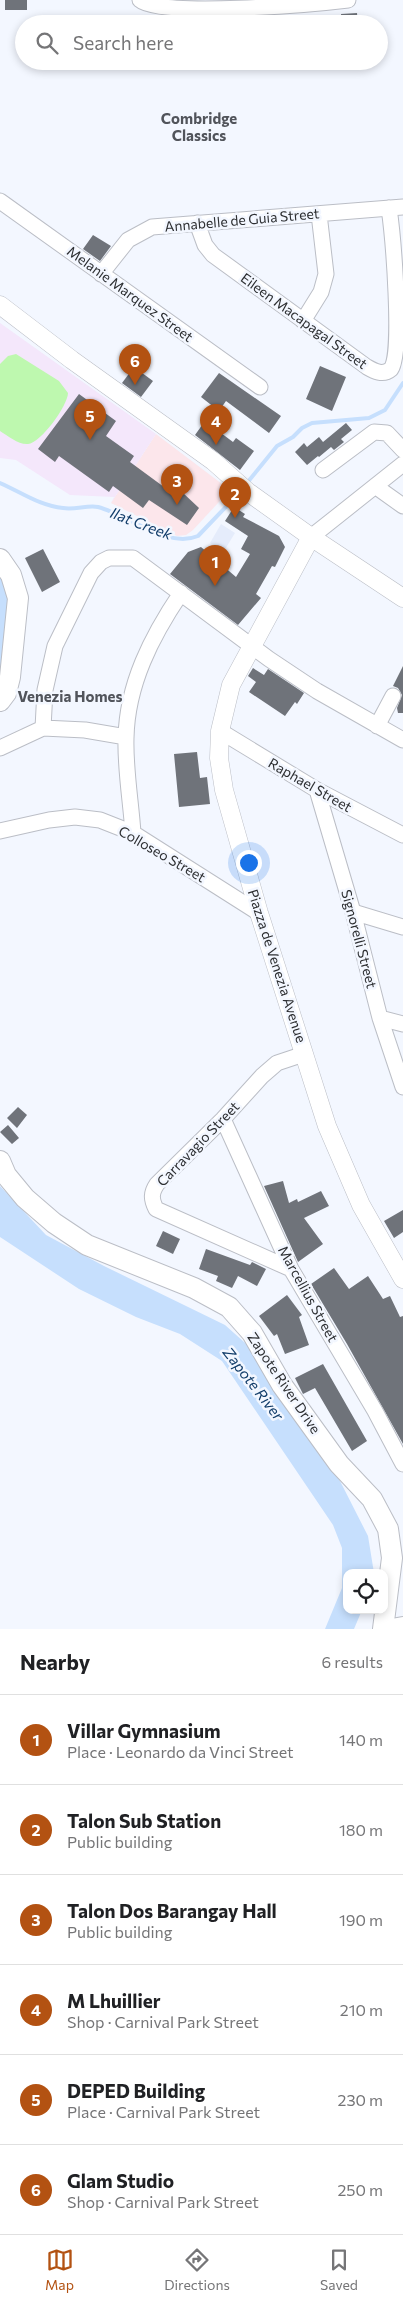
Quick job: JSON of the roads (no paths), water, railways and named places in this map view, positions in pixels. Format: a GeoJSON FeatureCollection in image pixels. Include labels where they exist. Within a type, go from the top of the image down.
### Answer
{"type":"FeatureCollection","features":[{"type":"Feature","properties":{"kind":"main road"},"geometry":{"type":"LineString","coordinates":[[0,560],[11,575],[18,598],[10,677],[6,693],[0,701]]}},
{"type":"Feature","properties":{"kind":"main road","name":"Zapote River Drive"},"geometry":{"type":"LineString","coordinates":[[0,1161],[6,1175],[25,1198],[60,1227],[87,1246],[194,1288],[229,1307],[252,1333],[282,1385],[339,1464],[372,1499],[388,1529],[392,1558],[383,1629]]}},
{"type":"Feature","properties":{"kind":"main road"},"geometry":{"type":"LineString","coordinates":[[392,1629],[403,1627]]}},
{"type":"Feature","properties":{"kind":"street"},"geometry":{"type":"LineString","coordinates":[[140,0],[158,7],[257,8],[348,0]]}},
{"type":"Feature","properties":{"kind":"street","name":"Melanie Marquez Street"},"geometry":{"type":"LineString","coordinates":[[0,201],[260,387]]}},
{"type":"Feature","properties":{"kind":"street","name":"Annabelle de Guia Street"},"geometry":{"type":"LineString","coordinates":[[101,274],[120,249],[139,232],[152,227],[396,207]]}},
{"type":"Feature","properties":{"kind":"street","name":"Eileen Macapagal Street"},"geometry":{"type":"LineString","coordinates":[[197,223],[205,245],[213,255],[375,372],[384,372],[392,369],[396,361],[403,318],[396,207]]}},
{"type":"Feature","properties":{"kind":"street"},"geometry":{"type":"LineString","coordinates":[[303,321],[321,292],[326,274],[319,214]]}},
{"type":"Feature","properties":{"kind":"street"},"geometry":{"type":"LineString","coordinates":[[0,305],[72,360],[213,461],[243,489],[403,598]]}},
{"type":"Feature","properties":{"kind":"street"},"geometry":{"type":"LineString","coordinates":[[323,470],[374,432],[382,431],[388,433],[403,450]]}},
{"type":"Feature","properties":{"kind":"street"},"geometry":{"type":"LineString","coordinates":[[311,537],[403,464]]}},
{"type":"Feature","properties":{"kind":"street"},"geometry":{"type":"LineString","coordinates":[[375,486],[403,506]]}},
{"type":"Feature","properties":{"kind":"street","name":"Piazza de Venezia Avenue"},"geometry":{"type":"LineString","coordinates":[[311,537],[231,685],[220,730],[220,758],[224,790],[259,913],[331,1135],[361,1205],[403,1279]]}},
{"type":"Feature","properties":{"kind":"street"},"geometry":{"type":"LineString","coordinates":[[43,728],[45,690],[55,646],[91,573],[101,562],[110,558],[133,558],[251,646],[317,691],[403,740]]}},
{"type":"Feature","properties":{"kind":"street"},"geometry":{"type":"LineString","coordinates":[[133,834],[126,737],[133,693],[144,657],[159,625],[181,592]]}},
{"type":"Feature","properties":{"kind":"street"},"geometry":{"type":"LineString","coordinates":[[377,726],[393,696]]}},
{"type":"Feature","properties":{"kind":"street"},"geometry":{"type":"LineString","coordinates":[[0,748],[43,728],[85,730],[126,737]]}},
{"type":"Feature","properties":{"kind":"street","name":"Raphael Street"},"geometry":{"type":"LineString","coordinates":[[220,730],[317,790],[403,835]]}},
{"type":"Feature","properties":{"kind":"street","name":"Signorelli Street"},"geometry":{"type":"LineString","coordinates":[[317,790],[353,912],[380,1018],[403,1088]]}},
{"type":"Feature","properties":{"kind":"street","name":"Colloseo Street"},"geometry":{"type":"LineString","coordinates":[[0,831],[75,816],[100,820],[133,834],[259,913]]}},
{"type":"Feature","properties":{"kind":"street"},"geometry":{"type":"LineString","coordinates":[[353,912],[403,927]]}},
{"type":"Feature","properties":{"kind":"street"},"geometry":{"type":"LineString","coordinates":[[380,1018],[403,1024]]}},
{"type":"Feature","properties":{"kind":"street","name":"Carravagio Street"},"geometry":{"type":"LineString","coordinates":[[291,1269],[156,1209],[152,1202],[152,1191],[223,1119],[262,1076],[277,1063],[304,1054]]}},
{"type":"Feature","properties":{"kind":"street","name":"Marcellius Street"},"geometry":{"type":"LineString","coordinates":[[223,1119],[291,1269],[375,1411],[403,1464]]}},
{"type":"Feature","properties":{"kind":"water"},"geometry":{"type":"Polygon","coordinates":[[[0,575],[12,592],[0,697],[0,575]]]}},
{"type":"Feature","properties":{"kind":"water","name":"Zapote River"},"geometry":{"type":"Polygon","coordinates":[[[0,1186],[46,1235],[104,1266],[225,1325],[253,1350],[340,1481],[368,1536],[373,1569],[343,1569],[343,1614],[360,1614],[354,1629],[325,1629],[342,1588],[342,1548],[333,1525],[222,1361],[180,1334],[136,1317],[79,1289],[0,1237],[0,1186]]]}},
{"type":"Feature","properties":{"kind":"waterway","name":"Ilat Creek"},"geometry":{"type":"LineString","coordinates":[[247,483],[277,446],[293,437],[302,428],[312,423],[369,418],[385,410],[403,383]]}},
{"type":"Feature","properties":{"kind":"waterway","name":"Ilat Creek"},"geometry":{"type":"LineString","coordinates":[[0,483],[46,505],[67,508],[98,507],[161,535],[186,539],[198,536],[241,491]]}},
{"type":"Feature","properties":{"kind":"place","name":"Glam Studio"},"geometry":{"type":"Point","coordinates":[135,385]}},
{"type":"Feature","properties":{"kind":"place","name":"DEPED Building"},"geometry":{"type":"Point","coordinates":[90,440]}},
{"type":"Feature","properties":{"kind":"place","name":"M Lhuillier"},"geometry":{"type":"Point","coordinates":[216,445]}},
{"type":"Feature","properties":{"kind":"place","name":"Talon Dos Barangay Hall"},"geometry":{"type":"Point","coordinates":[177,505]}},
{"type":"Feature","properties":{"kind":"place","name":"Talon Sub Station"},"geometry":{"type":"Point","coordinates":[235,518]}},
{"type":"Feature","properties":{"kind":"place","name":"Villar Gymnasium"},"geometry":{"type":"Point","coordinates":[215,586]}},
{"type":"Feature","properties":{"kind":"district","name":"Combridge Classics"},"geometry":{"type":"Point","coordinates":[199,128]}},
{"type":"Feature","properties":{"kind":"district","name":"Venezia Homes"},"geometry":{"type":"Point","coordinates":[70,697]}}]}
